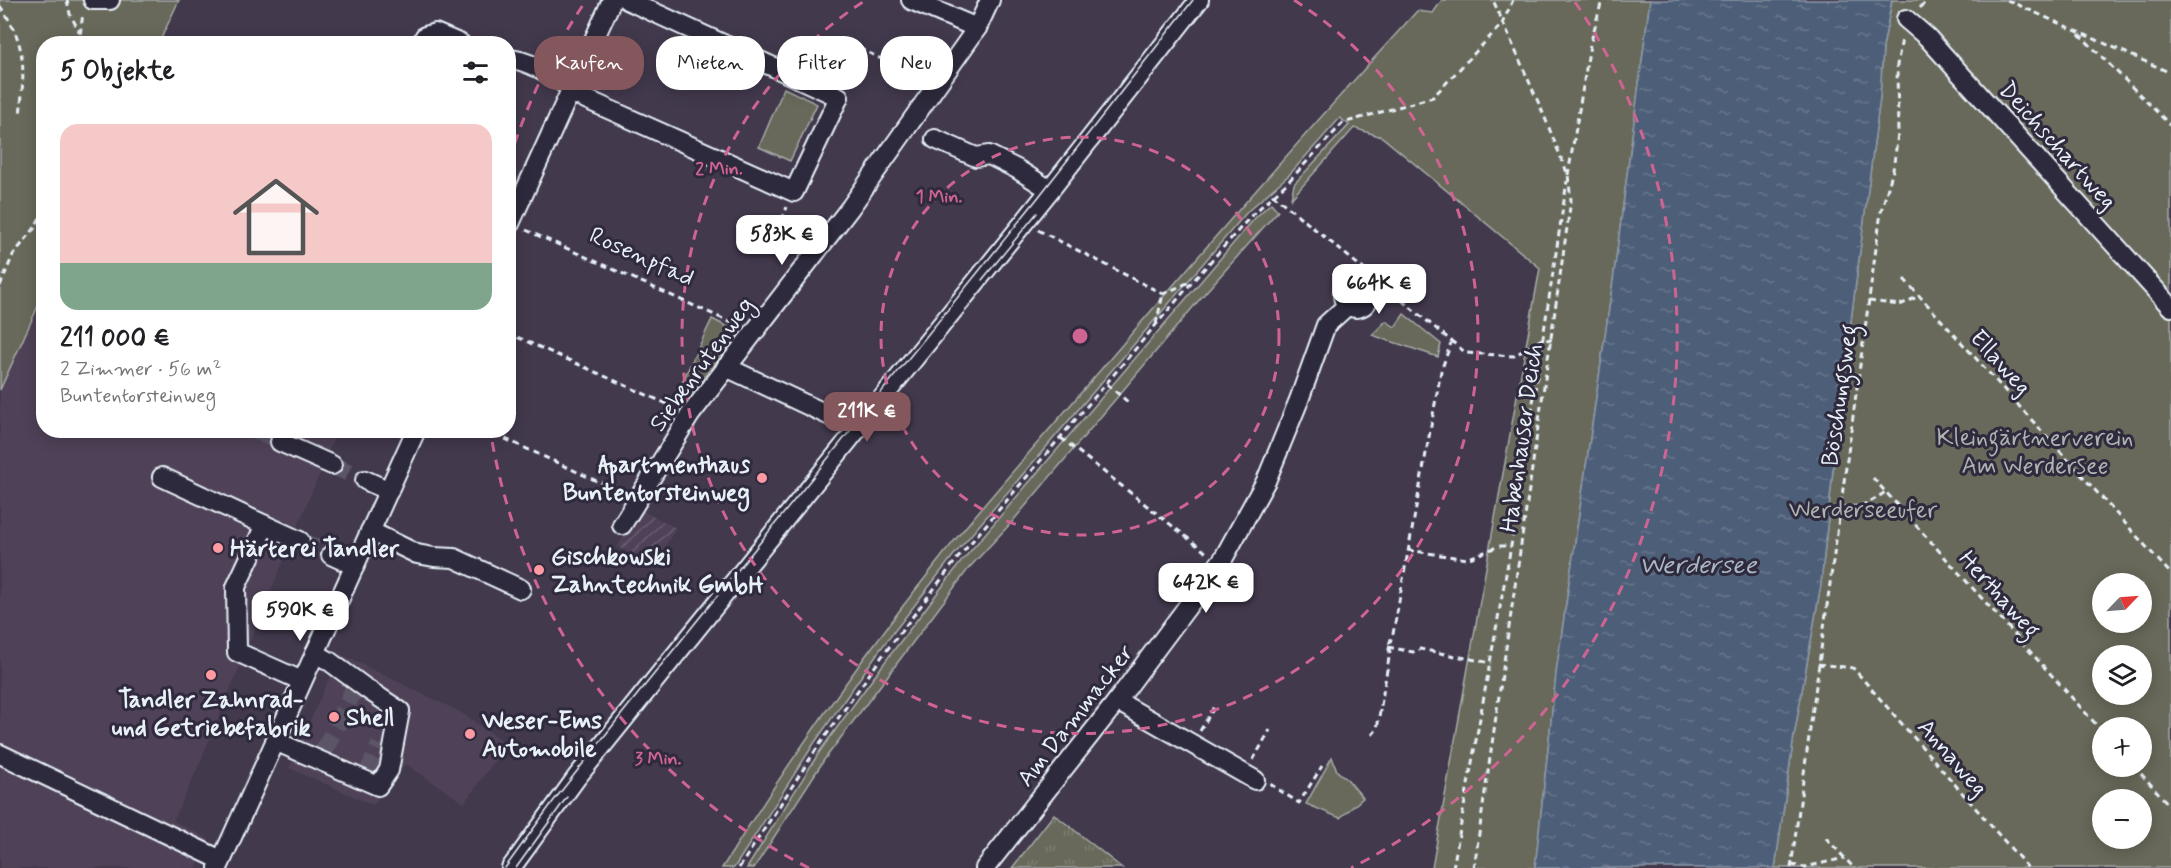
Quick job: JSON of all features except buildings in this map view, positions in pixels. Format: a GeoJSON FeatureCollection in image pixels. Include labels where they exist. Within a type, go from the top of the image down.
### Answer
{"type":"FeatureCollection","features":[{"type":"Feature","properties":{"kind":"street"},"geometry":{"type":"LineString","coordinates":[[88,6],[110,0]]}},
{"type":"Feature","properties":{"kind":"street"},"geometry":{"type":"LineString","coordinates":[[596,36],[612,0]]}},
{"type":"Feature","properties":{"kind":"street"},"geometry":{"type":"LineString","coordinates":[[516,213],[571,90],[794,192],[840,97],[627,0]]}},
{"type":"Feature","properties":{"kind":"street"},"geometry":{"type":"LineString","coordinates":[[911,0],[977,28]]}},
{"type":"Feature","properties":{"kind":"street","name":"Siebenrutenweg"},"geometry":{"type":"LineString","coordinates":[[953,61],[977,28],[990,0]]}},
{"type":"Feature","properties":{"kind":"street"},"geometry":{"type":"LineString","coordinates":[[511,868],[584,769],[856,428],[1050,190],[1199,0]]}},
{"type":"Feature","properties":{"kind":"street","name":"Deichschartweg"},"geometry":{"type":"LineString","coordinates":[[1912,14],[1928,37],[2171,307]]}},
{"type":"Feature","properties":{"kind":"street"},"geometry":{"type":"LineString","coordinates":[[425,36],[435,33],[442,36]]}},
{"type":"Feature","properties":{"kind":"street"},"geometry":{"type":"LineString","coordinates":[[516,59],[534,68]]}},
{"type":"Feature","properties":{"kind":"street","name":"Siebenrutenweg"},"geometry":{"type":"LineString","coordinates":[[622,525],[690,415],[850,208],[933,90]]}},
{"type":"Feature","properties":{"kind":"street"},"geometry":{"type":"LineString","coordinates":[[935,139],[976,157],[989,155],[1050,190]]}},
{"type":"Feature","properties":{"kind":"street","name":"Am Dammacker"},"geometry":{"type":"LineString","coordinates":[[985,868],[1117,701],[1220,563],[1266,481],[1326,325],[1348,305],[1343,296],[1346,287],[1355,282],[1368,280]]}},
{"type":"Feature","properties":{"kind":"street"},"geometry":{"type":"LineString","coordinates":[[726,367],[856,428]]}},
{"type":"Feature","properties":{"kind":"street"},"geometry":{"type":"LineString","coordinates":[[0,754],[220,864],[412,438]]}},
{"type":"Feature","properties":{"kind":"street"},"geometry":{"type":"LineString","coordinates":[[280,442],[332,465]]}},
{"type":"Feature","properties":{"kind":"street"},"geometry":{"type":"LineString","coordinates":[[162,477],[300,541]]}},
{"type":"Feature","properties":{"kind":"street"},"geometry":{"type":"LineString","coordinates":[[364,480],[388,491]]}},
{"type":"Feature","properties":{"kind":"street"},"geometry":{"type":"LineString","coordinates":[[265,525],[236,587],[237,652],[302,681]]}},
{"type":"Feature","properties":{"kind":"street"},"geometry":{"type":"LineString","coordinates":[[370,531],[417,554],[454,558],[521,590]]}},
{"type":"Feature","properties":{"kind":"street"},"geometry":{"type":"LineString","coordinates":[[331,555],[355,566]]}},
{"type":"Feature","properties":{"kind":"street"},"geometry":{"type":"LineString","coordinates":[[275,741],[317,753],[378,786],[389,770],[400,711],[351,680],[329,661],[315,653]]}},
{"type":"Feature","properties":{"kind":"street"},"geometry":{"type":"LineString","coordinates":[[1117,701],[1250,777]]}},
{"type":"Feature","properties":{"kind":"street"},"geometry":{"type":"LineString","coordinates":[[380,745],[393,706]]}},
{"type":"Feature","properties":{"kind":"path"},"geometry":{"type":"LineString","coordinates":[[67,0],[70,14],[81,35]]}},
{"type":"Feature","properties":{"kind":"path","name":"Habenhauser Deich"},"geometry":{"type":"LineString","coordinates":[[1473,868],[1571,201],[1568,175],[1493,0]]}},
{"type":"Feature","properties":{"kind":"path"},"geometry":{"type":"LineString","coordinates":[[738,868],[882,655],[957,559],[1194,280],[1272,194],[1287,183],[1342,123],[1433,97],[1502,24],[1513,0]]}},
{"type":"Feature","properties":{"kind":"path"},"geometry":{"type":"LineString","coordinates":[[1452,868],[1511,546],[1590,45],[1602,0]]}},
{"type":"Feature","properties":{"kind":"path"},"geometry":{"type":"LineString","coordinates":[[1912,14],[1924,6],[1928,0]]}},
{"type":"Feature","properties":{"kind":"path"},"geometry":{"type":"LineString","coordinates":[[2007,0],[2171,73]]}},
{"type":"Feature","properties":{"kind":"path"},"geometry":{"type":"LineString","coordinates":[[0,6],[20,44],[24,73],[20,116]]}},
{"type":"Feature","properties":{"kind":"path"},"geometry":{"type":"LineString","coordinates":[[81,35],[88,6]]}},
{"type":"Feature","properties":{"kind":"path","name":"Böschungsweg"},"geometry":{"type":"LineString","coordinates":[[1791,867],[1881,212],[1896,152],[1897,65],[1912,14]]}},
{"type":"Feature","properties":{"kind":"path"},"geometry":{"type":"LineString","coordinates":[[2076,30],[2171,126]]}},
{"type":"Feature","properties":{"kind":"path"},"geometry":{"type":"LineString","coordinates":[[840,97],[863,50],[880,58]]}},
{"type":"Feature","properties":{"kind":"path"},"geometry":{"type":"LineString","coordinates":[[1272,194],[1368,280],[1466,353],[1514,356],[1542,339],[1552,340]]}},
{"type":"Feature","properties":{"kind":"path"},"geometry":{"type":"LineString","coordinates":[[1023,223],[1163,294]]}},
{"type":"Feature","properties":{"kind":"path"},"geometry":{"type":"LineString","coordinates":[[0,286],[13,255],[36,225]]}},
{"type":"Feature","properties":{"kind":"path","name":"Rosenpfad"},"geometry":{"type":"LineString","coordinates":[[516,229],[753,333]]}},
{"type":"Feature","properties":{"kind":"path","name":"Ellaweg"},"geometry":{"type":"LineString","coordinates":[[1904,279],[2171,574]]}},
{"type":"Feature","properties":{"kind":"path"},"geometry":{"type":"LineString","coordinates":[[1163,294],[1194,280]]}},
{"type":"Feature","properties":{"kind":"path"},"geometry":{"type":"LineString","coordinates":[[1155,327],[1163,294]]}},
{"type":"Feature","properties":{"kind":"path"},"geometry":{"type":"LineString","coordinates":[[1869,301],[1900,305],[1918,296]]}},
{"type":"Feature","properties":{"kind":"path"},"geometry":{"type":"LineString","coordinates":[[516,337],[690,415]]}},
{"type":"Feature","properties":{"kind":"path"},"geometry":{"type":"LineString","coordinates":[[1372,735],[1377,729],[1390,652],[1388,647],[1393,634],[1442,364],[1451,343]]}},
{"type":"Feature","properties":{"kind":"path"},"geometry":{"type":"LineString","coordinates":[[1107,384],[1129,403]]}},
{"type":"Feature","properties":{"kind":"path"},"geometry":{"type":"LineString","coordinates":[[504,438],[637,499]]}},
{"type":"Feature","properties":{"kind":"path"},"geometry":{"type":"LineString","coordinates":[[1061,438],[1220,563]]}},
{"type":"Feature","properties":{"kind":"path","name":"Herthaweg"},"geometry":{"type":"LineString","coordinates":[[1873,478],[2092,720]]}},
{"type":"Feature","properties":{"kind":"path"},"geometry":{"type":"LineString","coordinates":[[1840,506],[1859,507],[1885,492]]}},
{"type":"Feature","properties":{"kind":"path"},"geometry":{"type":"LineString","coordinates":[[1408,550],[1467,559],[1499,546],[1511,546]]}},
{"type":"Feature","properties":{"kind":"path"},"geometry":{"type":"LineString","coordinates":[[1388,647],[1413,652],[1420,649],[1491,663]]}},
{"type":"Feature","properties":{"kind":"path","name":"Annaweg"},"geometry":{"type":"LineString","coordinates":[[1818,664],[1853,668],[2028,868]]}},
{"type":"Feature","properties":{"kind":"path"},"geometry":{"type":"LineString","coordinates":[[1192,744],[1216,704]]}},
{"type":"Feature","properties":{"kind":"path"},"geometry":{"type":"LineString","coordinates":[[1270,730],[1250,777],[1266,785],[1271,784],[1299,803],[1322,766]]}},
{"type":"Feature","properties":{"kind":"path"},"geometry":{"type":"LineString","coordinates":[[2144,777],[2171,807]]}},
{"type":"Feature","properties":{"kind":"path"},"geometry":{"type":"LineString","coordinates":[[1826,838],[1854,868]]}},
{"type":"Feature","properties":{"kind":"path"},"geometry":{"type":"LineString","coordinates":[[1791,867],[1805,867],[1845,858]]}},
{"type":"Feature","properties":{"kind":"shaded area"},"geometry":{"type":"Polygon","coordinates":[[[36,310],[36,438],[334,438],[198,767],[173,821],[209,839],[196,868],[0,868],[0,390],[36,310]]]}},
{"type":"Feature","properties":{"kind":"shaded area"},"geometry":{"type":"Polygon","coordinates":[[[639,509],[676,528],[654,565],[617,547],[639,509]]]}},
{"type":"Feature","properties":{"kind":"shaded area"},"geometry":{"type":"Polygon","coordinates":[[[340,654],[460,712],[507,744],[464,803],[406,764],[373,805],[289,768],[340,654]]]}},
{"type":"Feature","properties":{"kind":"green space"},"geometry":{"type":"Polygon","coordinates":[[[0,0],[179,0],[162,36],[36,36],[36,310],[0,390],[0,0]]]}},
{"type":"Feature","properties":{"kind":"green space"},"geometry":{"type":"Polygon","coordinates":[[[1442,0],[1650,0],[1614,274],[1557,666],[1535,868],[1432,868],[1540,268],[1382,137],[1354,128],[1291,199],[1294,184],[1349,125],[1340,118],[1289,175],[1248,211],[953,556],[879,651],[815,742],[734,868],[722,868],[829,706],[886,628],[965,528],[1216,236],[1376,56],[1417,11],[1433,13],[1442,0]]]}},
{"type":"Feature","properties":{"kind":"green space","name":"Kleingärtnerverein Am Werdersee"},"geometry":{"type":"Polygon","coordinates":[[[1892,0],[2171,0],[2171,296],[1946,65],[2171,316],[2171,868],[1775,868],[1794,736],[1821,584],[1839,413],[1880,97],[1883,47],[1892,0]]]}},
{"type":"Feature","properties":{"kind":"green space"},"geometry":{"type":"Polygon","coordinates":[[[783,90],[788,90],[817,104],[790,161],[759,147],[783,90]]]}},
{"type":"Feature","properties":{"kind":"green space"},"geometry":{"type":"Polygon","coordinates":[[[1271,203],[1278,211],[1205,293],[1012,522],[969,568],[824,760],[754,868],[747,868],[820,751],[961,562],[1255,218],[1271,203]]]}},
{"type":"Feature","properties":{"kind":"green space"},"geometry":{"type":"Polygon","coordinates":[[[1404,314],[1441,344],[1438,357],[1372,335],[1386,321],[1395,327],[1404,314]]]}},
{"type":"Feature","properties":{"kind":"green space"},"geometry":{"type":"Polygon","coordinates":[[[712,319],[740,333],[687,398],[677,393],[712,319]]]}},
{"type":"Feature","properties":{"kind":"green space"},"geometry":{"type":"Polygon","coordinates":[[[1332,757],[1337,771],[1363,798],[1340,818],[1306,804],[1332,757]]]}},
{"type":"Feature","properties":{"kind":"green space"},"geometry":{"type":"Polygon","coordinates":[[[1054,814],[1122,868],[1012,868],[1054,814]]]}},
{"type":"Feature","properties":{"kind":"water","name":"Werdersee"},"geometry":{"type":"Polygon","coordinates":[[[1650,0],[1892,0],[1883,47],[1880,97],[1839,413],[1821,584],[1794,736],[1775,868],[1535,868],[1557,666],[1614,274],[1650,0]]]}},
{"type":"Feature","properties":{"kind":"tunnel"},"geometry":{"type":"LineString","coordinates":[[272,438],[280,442]]}},
{"type":"Feature","properties":{"kind":"tunnel"},"geometry":{"type":"LineString","coordinates":[[332,465],[365,480]]}},
{"type":"Feature","properties":{"kind":"tunnel"},"geometry":{"type":"LineString","coordinates":[[300,541],[331,555]]}},
{"type":"Feature","properties":{"kind":"tunnel"},"geometry":{"type":"LineString","coordinates":[[324,751],[356,685]]}},
{"type":"Feature","properties":{"kind":"tunnel"},"geometry":{"type":"LineString","coordinates":[[367,775],[380,745]]}},
{"type":"Feature","properties":{"kind":"tram line"},"geometry":{"type":"LineString","coordinates":[[505,868],[552,803],[621,715],[1037,199],[1193,0]]}},
{"type":"Feature","properties":{"kind":"tram line"},"geometry":{"type":"LineString","coordinates":[[982,280],[1037,213]]}},
{"type":"Feature","properties":{"kind":"tram line"},"geometry":{"type":"LineString","coordinates":[[516,868],[567,797]]}},
{"type":"Feature","properties":{"kind":"place","name":"Apartmenthaus Buntentorsteinweg"},"geometry":{"type":"Point","coordinates":[762,478]}},
{"type":"Feature","properties":{"kind":"place","name":"Härterei Tandler"},"geometry":{"type":"Point","coordinates":[218,548]}},
{"type":"Feature","properties":{"kind":"place","name":"Gischkowski Zahntechnik GmbH"},"geometry":{"type":"Point","coordinates":[539,570]}},
{"type":"Feature","properties":{"kind":"place","name":"Tandler Zahnrad- und Getriebefabrik"},"geometry":{"type":"Point","coordinates":[211,675]}},
{"type":"Feature","properties":{"kind":"place","name":"Shell"},"geometry":{"type":"Point","coordinates":[334,717]}},
{"type":"Feature","properties":{"kind":"place","name":"Weser-Ems Automobile"},"geometry":{"type":"Point","coordinates":[470,734]}},
{"type":"Feature","properties":{"kind":"park label","name":"Werderseeufer"},"geometry":{"type":"Point","coordinates":[1863,509]}}]}
